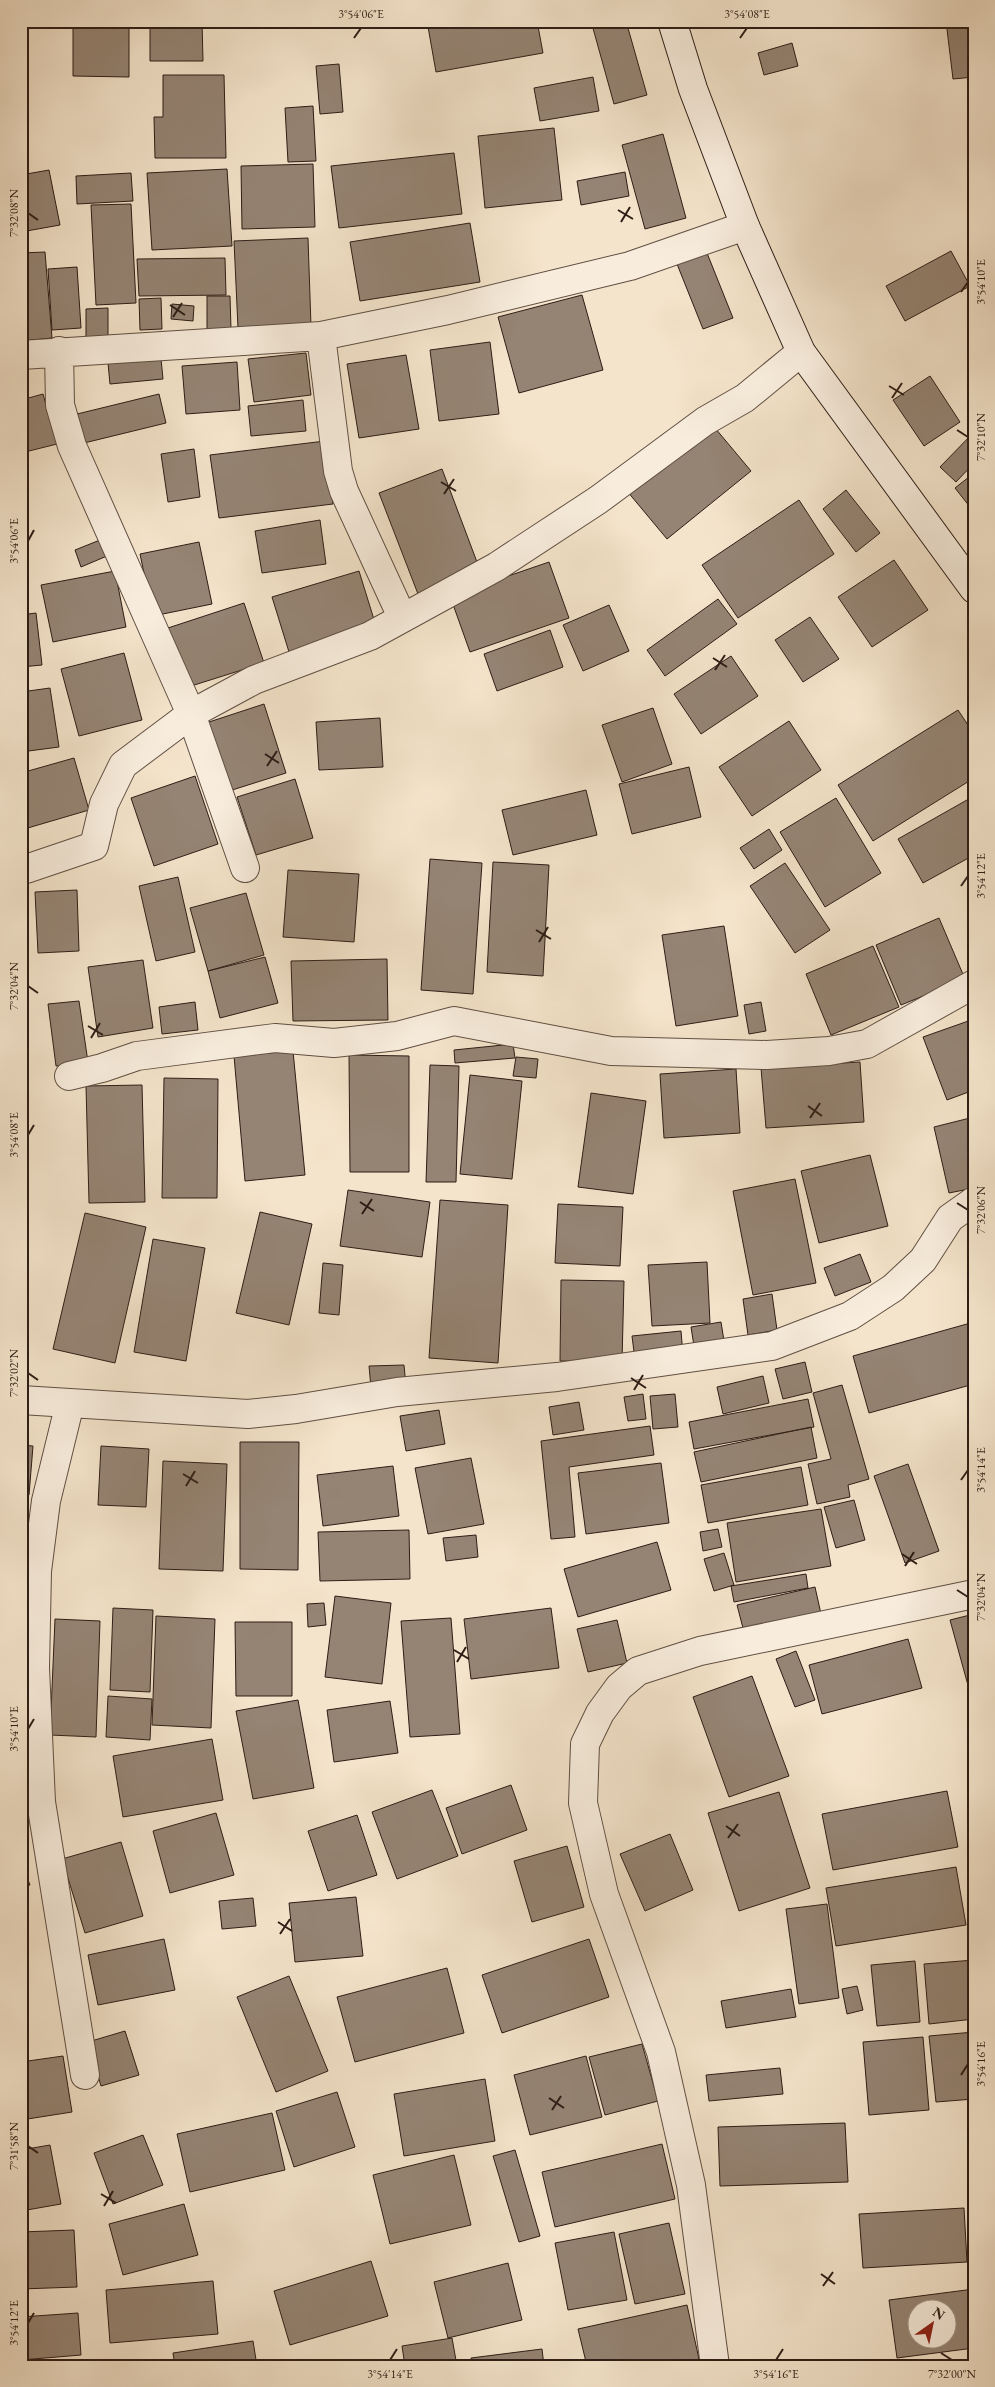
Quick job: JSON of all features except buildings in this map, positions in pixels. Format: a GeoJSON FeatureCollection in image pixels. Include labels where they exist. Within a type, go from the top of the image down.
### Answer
{"type":"FeatureCollection","features":[{"type":"Feature","properties":{"kind":"street"},"geometry":{"type":"LineString","coordinates":[[672,21],[693,89],[745,226],[800,352],[974,589]]}},
{"type":"Feature","properties":{"kind":"street"},"geometry":{"type":"LineString","coordinates":[[21,355],[59,351],[320,336],[439,312],[630,266],[745,226]]}},
{"type":"Feature","properties":{"kind":"street"},"geometry":{"type":"LineString","coordinates":[[320,336],[338,471],[344,491],[402,617]]}},
{"type":"Feature","properties":{"kind":"street"},"geometry":{"type":"LineString","coordinates":[[59,351],[60,405],[72,446],[191,714],[245,868]]}},
{"type":"Feature","properties":{"kind":"street"},"geometry":{"type":"LineString","coordinates":[[21,867],[26,868],[94,846],[104,804],[123,765],[191,714],[254,680],[370,636],[402,617],[496,568],[598,500],[705,421],[745,398],[800,352]]}},
{"type":"Feature","properties":{"kind":"street"},"geometry":{"type":"LineString","coordinates":[[69,1076],[102,1068],[138,1056],[275,1038],[334,1043],[397,1036],[454,1021],[611,1051],[767,1055],[830,1051],[867,1044],[974,984]]}},
{"type":"Feature","properties":{"kind":"street"},"geometry":{"type":"LineString","coordinates":[[21,1400],[248,1414],[296,1409],[397,1392],[557,1378],[772,1346],[850,1316],[893,1288],[923,1260],[950,1218],[974,1201]]}},
{"type":"Feature","properties":{"kind":"street"},"geometry":{"type":"LineString","coordinates":[[70,1402],[46,1501],[37,1571],[35,1668],[42,1802],[85,2075]]}},
{"type":"Feature","properties":{"kind":"street"},"geometry":{"type":"LineString","coordinates":[[715,2366],[691,2185],[663,2061],[604,1894],[583,1803],[586,1744],[600,1713],[619,1687],[638,1671],[700,1651],[974,1594]]}}]}
